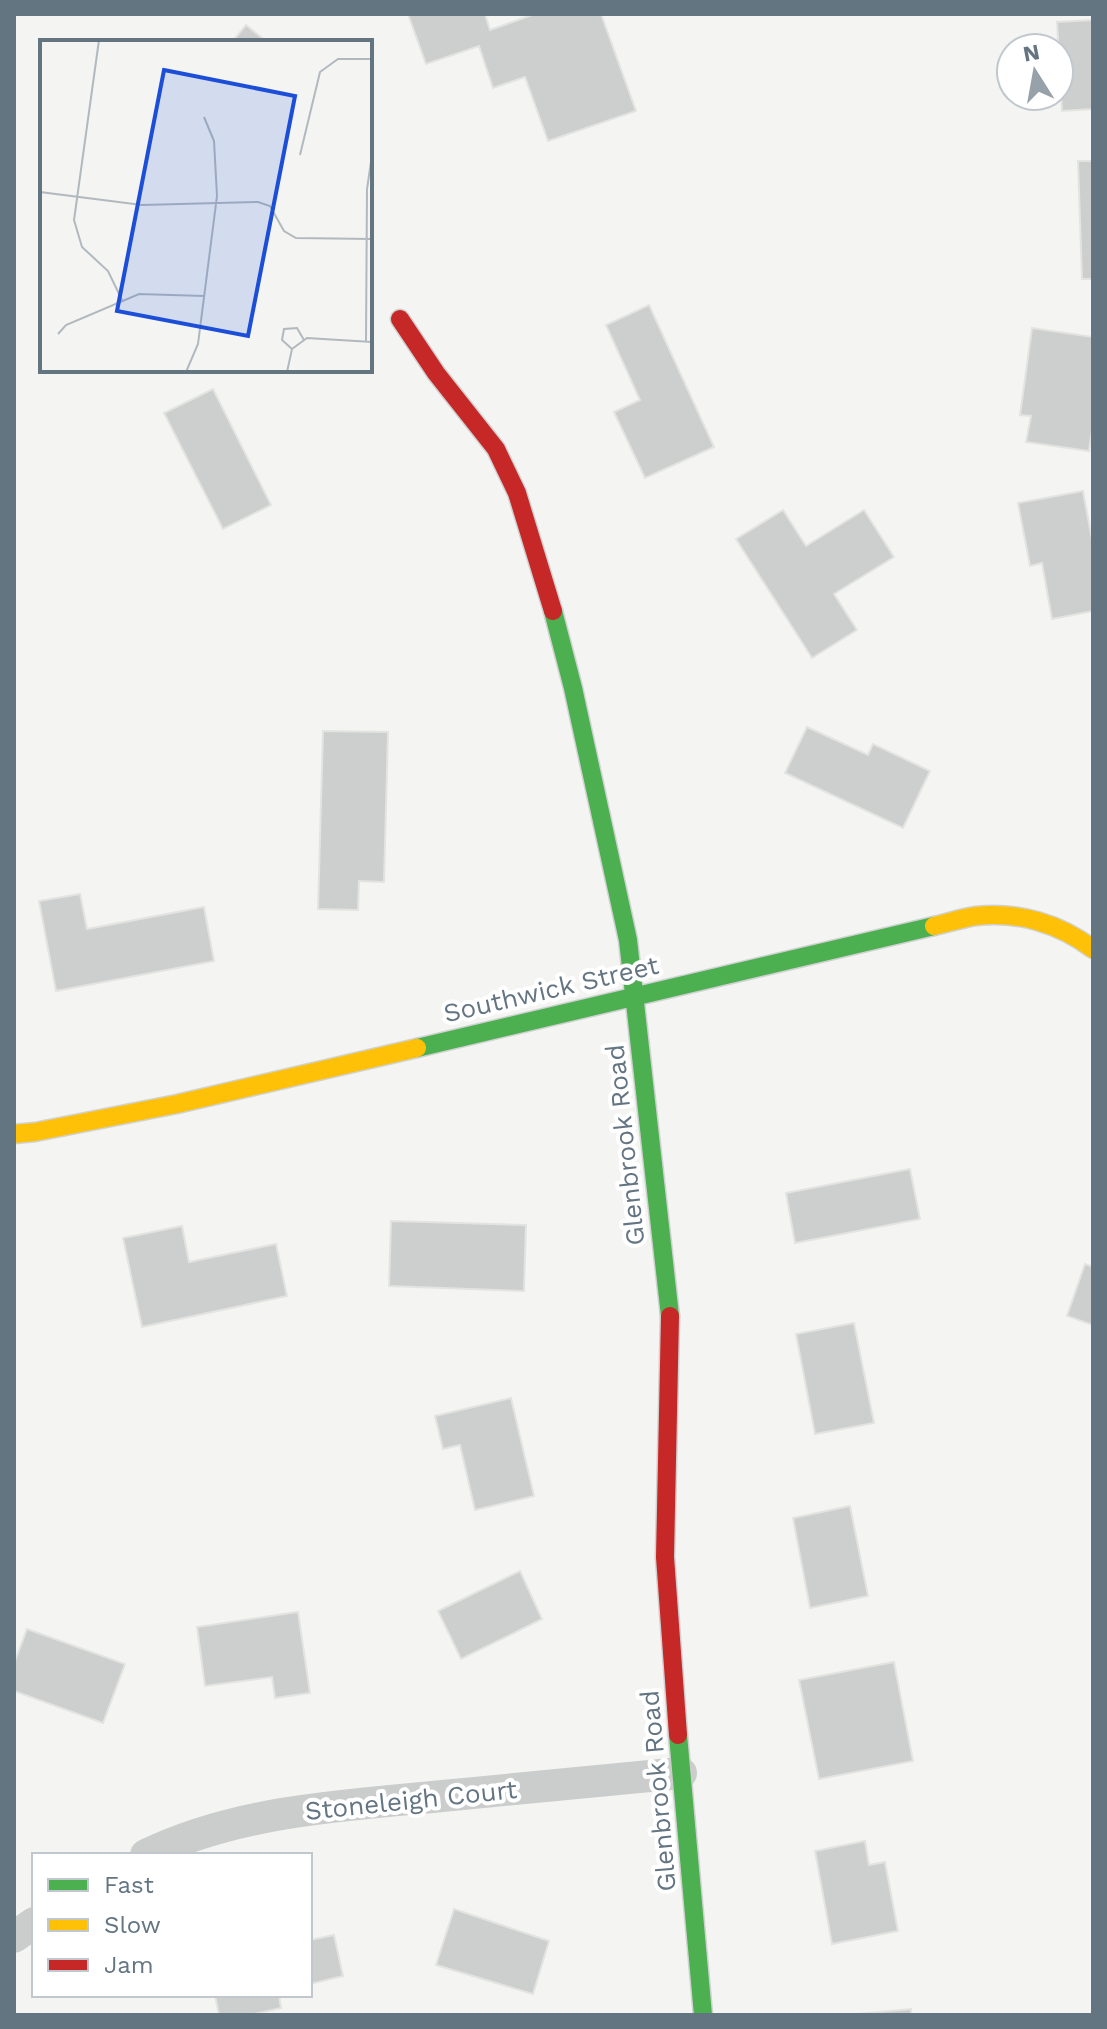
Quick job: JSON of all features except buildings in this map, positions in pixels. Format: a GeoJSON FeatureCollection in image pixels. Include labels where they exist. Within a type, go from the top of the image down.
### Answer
{"type":"FeatureCollection","features":[{"type":"Feature","properties":{"kind":"street","name":"Glenbrook Road"},"geometry":{"type":"LineString","coordinates":[[400,319],[436,373],[496,449],[517,493],[546,585],[573,688],[628,940],[670,1311],[665,1557],[703,2015]]}},
{"type":"Feature","properties":{"kind":"street","name":"Southwick Street"},"geometry":{"type":"LineString","coordinates":[[14,1134],[177,1104],[976,916],[1008,915],[1040,920],[1080,938],[1093,949]]}},
{"type":"Feature","properties":{"kind":"street","name":"Stoneleigh Court"},"geometry":{"type":"LineString","coordinates":[[151,1853],[193,1835],[239,1821],[339,1805],[681,1773]]}},
{"type":"Feature","properties":{"kind":"traffic: fast"},"geometry":{"type":"LineString","coordinates":[[553,611],[628,940],[670,1316]]}},
{"type":"Feature","properties":{"kind":"traffic: fast"},"geometry":{"type":"LineString","coordinates":[[417,1048],[934,926]]}},
{"type":"Feature","properties":{"kind":"traffic: fast"},"geometry":{"type":"LineString","coordinates":[[678,1735],[703,2015]]}},
{"type":"Feature","properties":{"kind":"traffic: slow"},"geometry":{"type":"LineString","coordinates":[[934,926],[976,916],[1023,918],[1053,926],[1093,949]]}},
{"type":"Feature","properties":{"kind":"traffic: slow"},"geometry":{"type":"LineString","coordinates":[[14,1134],[177,1104],[417,1048]]}},
{"type":"Feature","properties":{"kind":"traffic: jam"},"geometry":{"type":"LineString","coordinates":[[400,319],[436,373],[496,449],[517,493],[553,611]]}},
{"type":"Feature","properties":{"kind":"traffic: jam"},"geometry":{"type":"LineString","coordinates":[[670,1316],[665,1557],[678,1735]]}}]}
